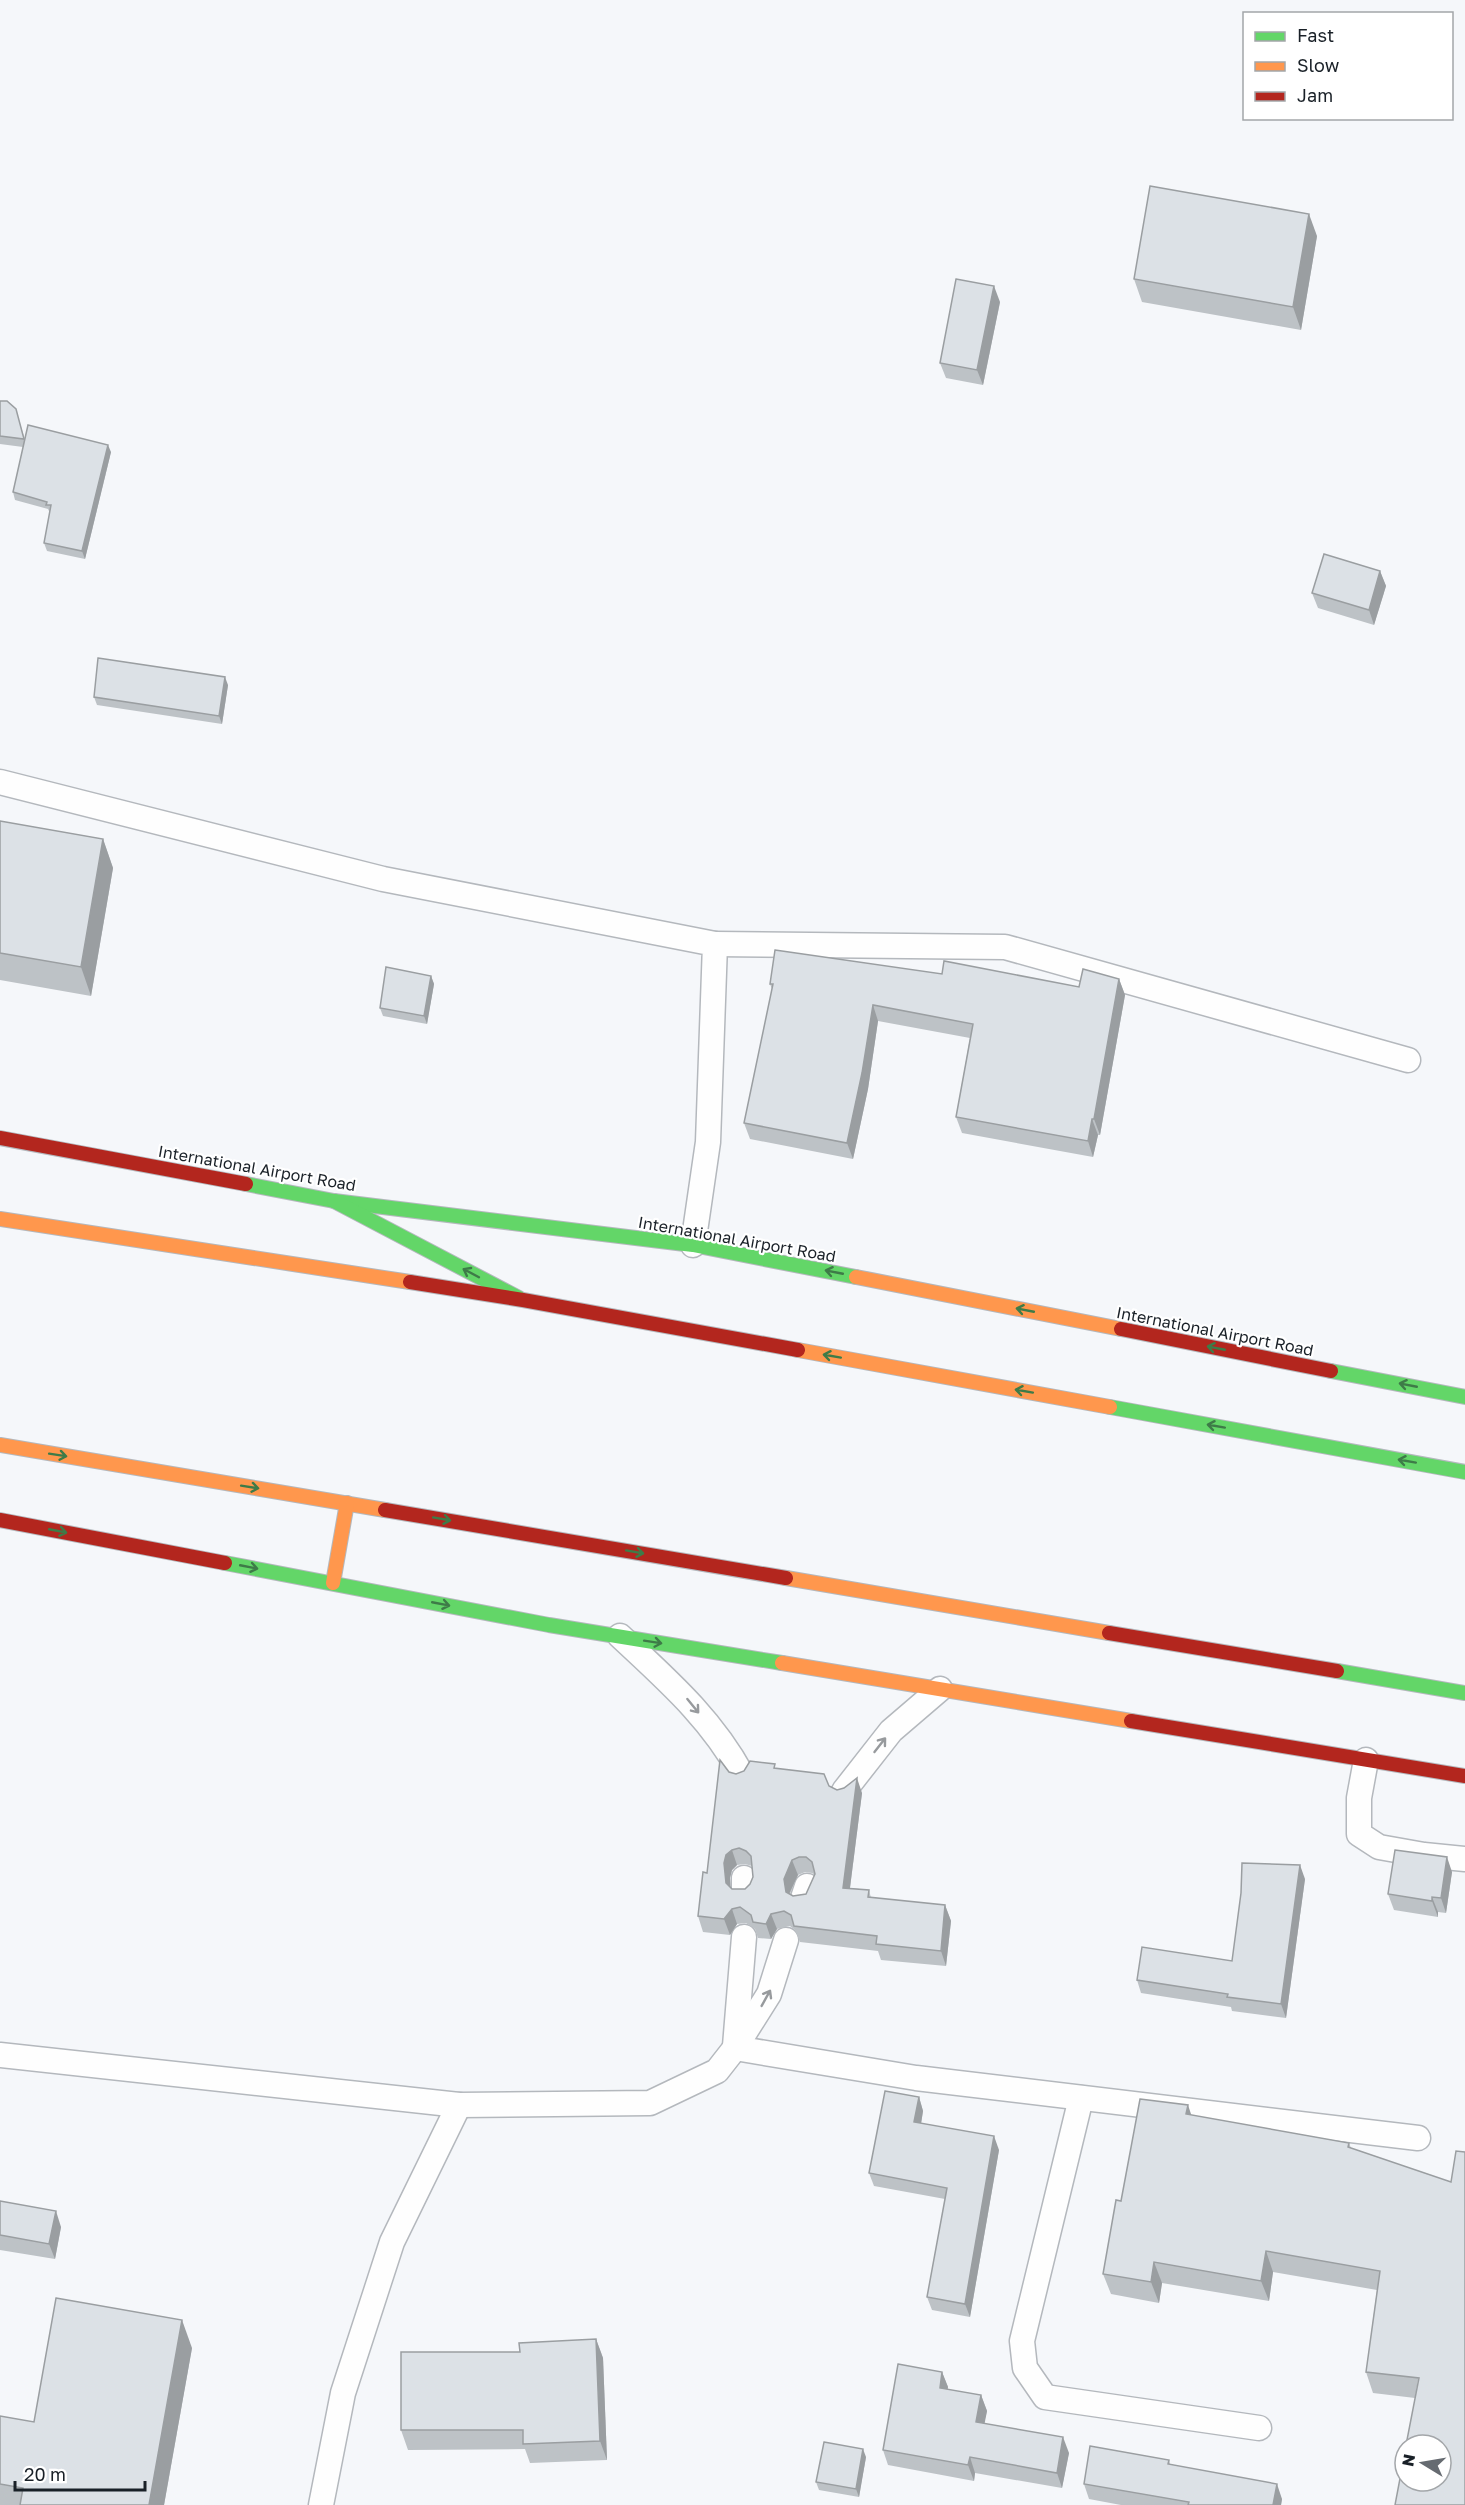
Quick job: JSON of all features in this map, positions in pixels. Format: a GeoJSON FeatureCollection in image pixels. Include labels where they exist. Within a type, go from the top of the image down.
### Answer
{"type":"FeatureCollection","features":[{"type":"Feature","properties":{"kind":"main road","name":"International Airport Road"},"geometry":{"type":"LineString","coordinates":[[0,1138],[334,1201],[693,1245],[1465,1397]]}},
{"type":"Feature","properties":{"kind":"main road"},"geometry":{"type":"LineString","coordinates":[[334,1201],[523,1300]]}},
{"type":"Feature","properties":{"kind":"main road"},"geometry":{"type":"LineString","coordinates":[[0,1219],[523,1300],[1465,1472]]}},
{"type":"Feature","properties":{"kind":"main road"},"geometry":{"type":"LineString","coordinates":[[0,1445],[1465,1693]]}},
{"type":"Feature","properties":{"kind":"main road"},"geometry":{"type":"LineString","coordinates":[[333,1583],[347,1503]]}},
{"type":"Feature","properties":{"kind":"main road"},"geometry":{"type":"LineString","coordinates":[[0,1520],[620,1636],[1465,1776]]}},
{"type":"Feature","properties":{"kind":"lane"},"geometry":{"type":"LineString","coordinates":[[0,783],[383,879],[715,944],[1005,947],[1408,1060]]}},
{"type":"Feature","properties":{"kind":"lane"},"geometry":{"type":"LineString","coordinates":[[693,1245],[708,1142],[715,944]]}},
{"type":"Feature","properties":{"kind":"lane"},"geometry":{"type":"LineString","coordinates":[[620,1636],[690,1701],[733,1759],[742,1775]]}},
{"type":"Feature","properties":{"kind":"lane"},"geometry":{"type":"LineString","coordinates":[[844,1791],[891,1731],[940,1689]]}},
{"type":"Feature","properties":{"kind":"lane"},"geometry":{"type":"LineString","coordinates":[[1366,1760],[1359,1798],[1359,1834],[1379,1847],[1465,1859]]}},
{"type":"Feature","properties":{"kind":"lane"},"geometry":{"type":"LineString","coordinates":[[735,2048],[744,1936]]}},
{"type":"Feature","properties":{"kind":"lane"},"geometry":{"type":"LineString","coordinates":[[0,2055],[459,2105],[650,2103],[717,2070],[735,2048],[770,1994],[786,1940]]}},
{"type":"Feature","properties":{"kind":"lane"},"geometry":{"type":"LineString","coordinates":[[735,2048],[916,2078],[1418,2138]]}},
{"type":"Feature","properties":{"kind":"lane"},"geometry":{"type":"LineString","coordinates":[[1081,2098],[1022,2341],[1025,2368],[1045,2397],[1259,2428]]}},
{"type":"Feature","properties":{"kind":"lane"},"geometry":{"type":"LineString","coordinates":[[321,2505],[343,2392],[392,2242],[459,2105]]}},
{"type":"Feature","properties":{"kind":"building"},"geometry":{"type":"Polygon","coordinates":[[[1150,186],[1309,214],[1293,307],[1134,279],[1150,186]]]}},
{"type":"Feature","properties":{"kind":"building"},"geometry":{"type":"Polygon","coordinates":[[[956,279],[994,286],[977,370],[940,363],[956,279]]]}},
{"type":"Feature","properties":{"kind":"building"},"geometry":{"type":"Polygon","coordinates":[[[0,401],[7,401],[16,409],[24,439],[0,436],[0,401]]]}},
{"type":"Feature","properties":{"kind":"building"},"geometry":{"type":"Polygon","coordinates":[[[28,425],[108,445],[82,551],[44,543],[51,505],[13,492],[28,425]]]}},
{"type":"Feature","properties":{"kind":"building"},"geometry":{"type":"Polygon","coordinates":[[[1324,554],[1380,571],[1369,610],[1312,593],[1324,554]]]}},
{"type":"Feature","properties":{"kind":"building"},"geometry":{"type":"Polygon","coordinates":[[[98,658],[225,677],[219,716],[94,697],[98,658]]]}},
{"type":"Feature","properties":{"kind":"building"},"geometry":{"type":"Polygon","coordinates":[[[0,821],[103,839],[81,967],[0,953],[0,821]]]}},
{"type":"Feature","properties":{"kind":"building"},"geometry":{"type":"Polygon","coordinates":[[[775,950],[942,974],[944,961],[1079,987],[1083,969],[1119,979],[1088,1141],[956,1117],[973,1024],[873,1005],[847,1143],[744,1123],[773,984],[770,984],[775,950]]]}},
{"type":"Feature","properties":{"kind":"building"},"geometry":{"type":"Polygon","coordinates":[[[386,967],[431,976],[424,1016],[380,1008],[386,967]]]}},
{"type":"Feature","properties":{"kind":"building"},"geometry":{"type":"Polygon","coordinates":[[[720,1760],[729,1772],[736,1774],[744,1771],[750,1761],[775,1764],[774,1768],[824,1774],[829,1786],[837,1790],[844,1788],[857,1778],[843,1888],[869,1890],[868,1897],[945,1905],[941,1951],[876,1944],[877,1936],[794,1926],[791,1915],[784,1911],[771,1914],[766,1924],[753,1922],[751,1915],[740,1907],[732,1909],[724,1919],[698,1916],[703,1872],[707,1873],[720,1760]],[[739,1848],[726,1855],[724,1863],[726,1883],[732,1889],[745,1889],[753,1877],[751,1856],[739,1848]],[[806,1857],[792,1860],[784,1879],[786,1892],[793,1896],[806,1894],[815,1874],[812,1862],[806,1857]]]}},
{"type":"Feature","properties":{"kind":"building"},"geometry":{"type":"Polygon","coordinates":[[[1395,1850],[1447,1857],[1441,1898],[1432,1897],[1432,1901],[1388,1894],[1395,1850]]]}},
{"type":"Feature","properties":{"kind":"building"},"geometry":{"type":"Polygon","coordinates":[[[1242,1863],[1300,1865],[1281,2004],[1227,1997],[1228,1994],[1137,1980],[1142,1947],[1232,1961],[1241,1893],[1242,1863]]]}},
{"type":"Feature","properties":{"kind":"building"},"geometry":{"type":"Polygon","coordinates":[[[885,2091],[919,2097],[914,2122],[994,2136],[965,2304],[927,2297],[947,2188],[869,2173],[885,2091]]]}},
{"type":"Feature","properties":{"kind":"building"},"geometry":{"type":"Polygon","coordinates":[[[1140,2099],[1188,2105],[1186,2114],[1349,2143],[1348,2147],[1451,2182],[1456,2151],[1465,2152],[1465,2505],[1395,2505],[1397,2493],[1453,2493],[1453,2433],[1408,2433],[1419,2378],[1366,2372],[1380,2271],[1266,2251],[1261,2281],[1154,2262],[1151,2282],[1103,2274],[1116,2200],[1121,2201],[1140,2099]]]}},
{"type":"Feature","properties":{"kind":"building"},"geometry":{"type":"Polygon","coordinates":[[[0,2201],[56,2211],[49,2244],[0,2235],[0,2201]]]}},
{"type":"Feature","properties":{"kind":"building"},"geometry":{"type":"Polygon","coordinates":[[[56,2298],[182,2320],[149,2505],[20,2505],[23,2488],[0,2484],[0,2416],[34,2422],[56,2298]]]}},
{"type":"Feature","properties":{"kind":"building"},"geometry":{"type":"Polygon","coordinates":[[[596,2339],[600,2441],[523,2444],[523,2430],[401,2430],[401,2352],[520,2352],[519,2343],[596,2339]]]}},
{"type":"Feature","properties":{"kind":"building"},"geometry":{"type":"Polygon","coordinates":[[[898,2364],[942,2372],[940,2388],[981,2395],[976,2422],[1063,2437],[1057,2473],[970,2457],[968,2465],[883,2450],[898,2364]]]}},
{"type":"Feature","properties":{"kind":"building"},"geometry":{"type":"Polygon","coordinates":[[[824,2442],[863,2449],[856,2489],[816,2482],[824,2442]]]}},
{"type":"Feature","properties":{"kind":"building"},"geometry":{"type":"Polygon","coordinates":[[[1090,2446],[1169,2460],[1168,2464],[1277,2484],[1273,2505],[1188,2505],[1189,2502],[1084,2484],[1090,2446]]]}},
{"type":"Feature","properties":{"kind":"traffic: fast"},"geometry":{"type":"LineString","coordinates":[[246,1184],[334,1201],[693,1245],[856,1277]]}},
{"type":"Feature","properties":{"kind":"traffic: fast"},"geometry":{"type":"LineString","coordinates":[[334,1201],[519,1298]]}},
{"type":"Feature","properties":{"kind":"traffic: fast"},"geometry":{"type":"LineString","coordinates":[[1331,1371],[1465,1397]]}},
{"type":"Feature","properties":{"kind":"traffic: fast"},"geometry":{"type":"LineString","coordinates":[[1110,1407],[1465,1472]]}},
{"type":"Feature","properties":{"kind":"traffic: fast"},"geometry":{"type":"LineString","coordinates":[[225,1563],[549,1625],[782,1663]]}},
{"type":"Feature","properties":{"kind":"traffic: fast"},"geometry":{"type":"LineString","coordinates":[[1337,1671],[1465,1693]]}},
{"type":"Feature","properties":{"kind":"traffic: slow"},"geometry":{"type":"LineString","coordinates":[[0,1219],[410,1282]]}},
{"type":"Feature","properties":{"kind":"traffic: slow"},"geometry":{"type":"LineString","coordinates":[[856,1277],[1121,1329]]}},
{"type":"Feature","properties":{"kind":"traffic: slow"},"geometry":{"type":"LineString","coordinates":[[798,1350],[1110,1407]]}},
{"type":"Feature","properties":{"kind":"traffic: slow"},"geometry":{"type":"LineString","coordinates":[[0,1445],[385,1510]]}},
{"type":"Feature","properties":{"kind":"traffic: slow"},"geometry":{"type":"LineString","coordinates":[[333,1583],[347,1503]]}},
{"type":"Feature","properties":{"kind":"traffic: slow"},"geometry":{"type":"LineString","coordinates":[[786,1578],[1109,1633]]}},
{"type":"Feature","properties":{"kind":"traffic: slow"},"geometry":{"type":"LineString","coordinates":[[782,1663],[1131,1721]]}},
{"type":"Feature","properties":{"kind":"traffic: jam"},"geometry":{"type":"LineString","coordinates":[[0,1138],[246,1184]]}},
{"type":"Feature","properties":{"kind":"traffic: jam"},"geometry":{"type":"LineString","coordinates":[[410,1282],[798,1350]]}},
{"type":"Feature","properties":{"kind":"traffic: jam"},"geometry":{"type":"LineString","coordinates":[[1121,1329],[1331,1371]]}},
{"type":"Feature","properties":{"kind":"traffic: jam"},"geometry":{"type":"LineString","coordinates":[[385,1510],[786,1578]]}},
{"type":"Feature","properties":{"kind":"traffic: jam"},"geometry":{"type":"LineString","coordinates":[[0,1520],[225,1563]]}},
{"type":"Feature","properties":{"kind":"traffic: jam"},"geometry":{"type":"LineString","coordinates":[[1109,1633],[1337,1671]]}},
{"type":"Feature","properties":{"kind":"traffic: jam"},"geometry":{"type":"LineString","coordinates":[[1131,1721],[1465,1776]]}}]}
